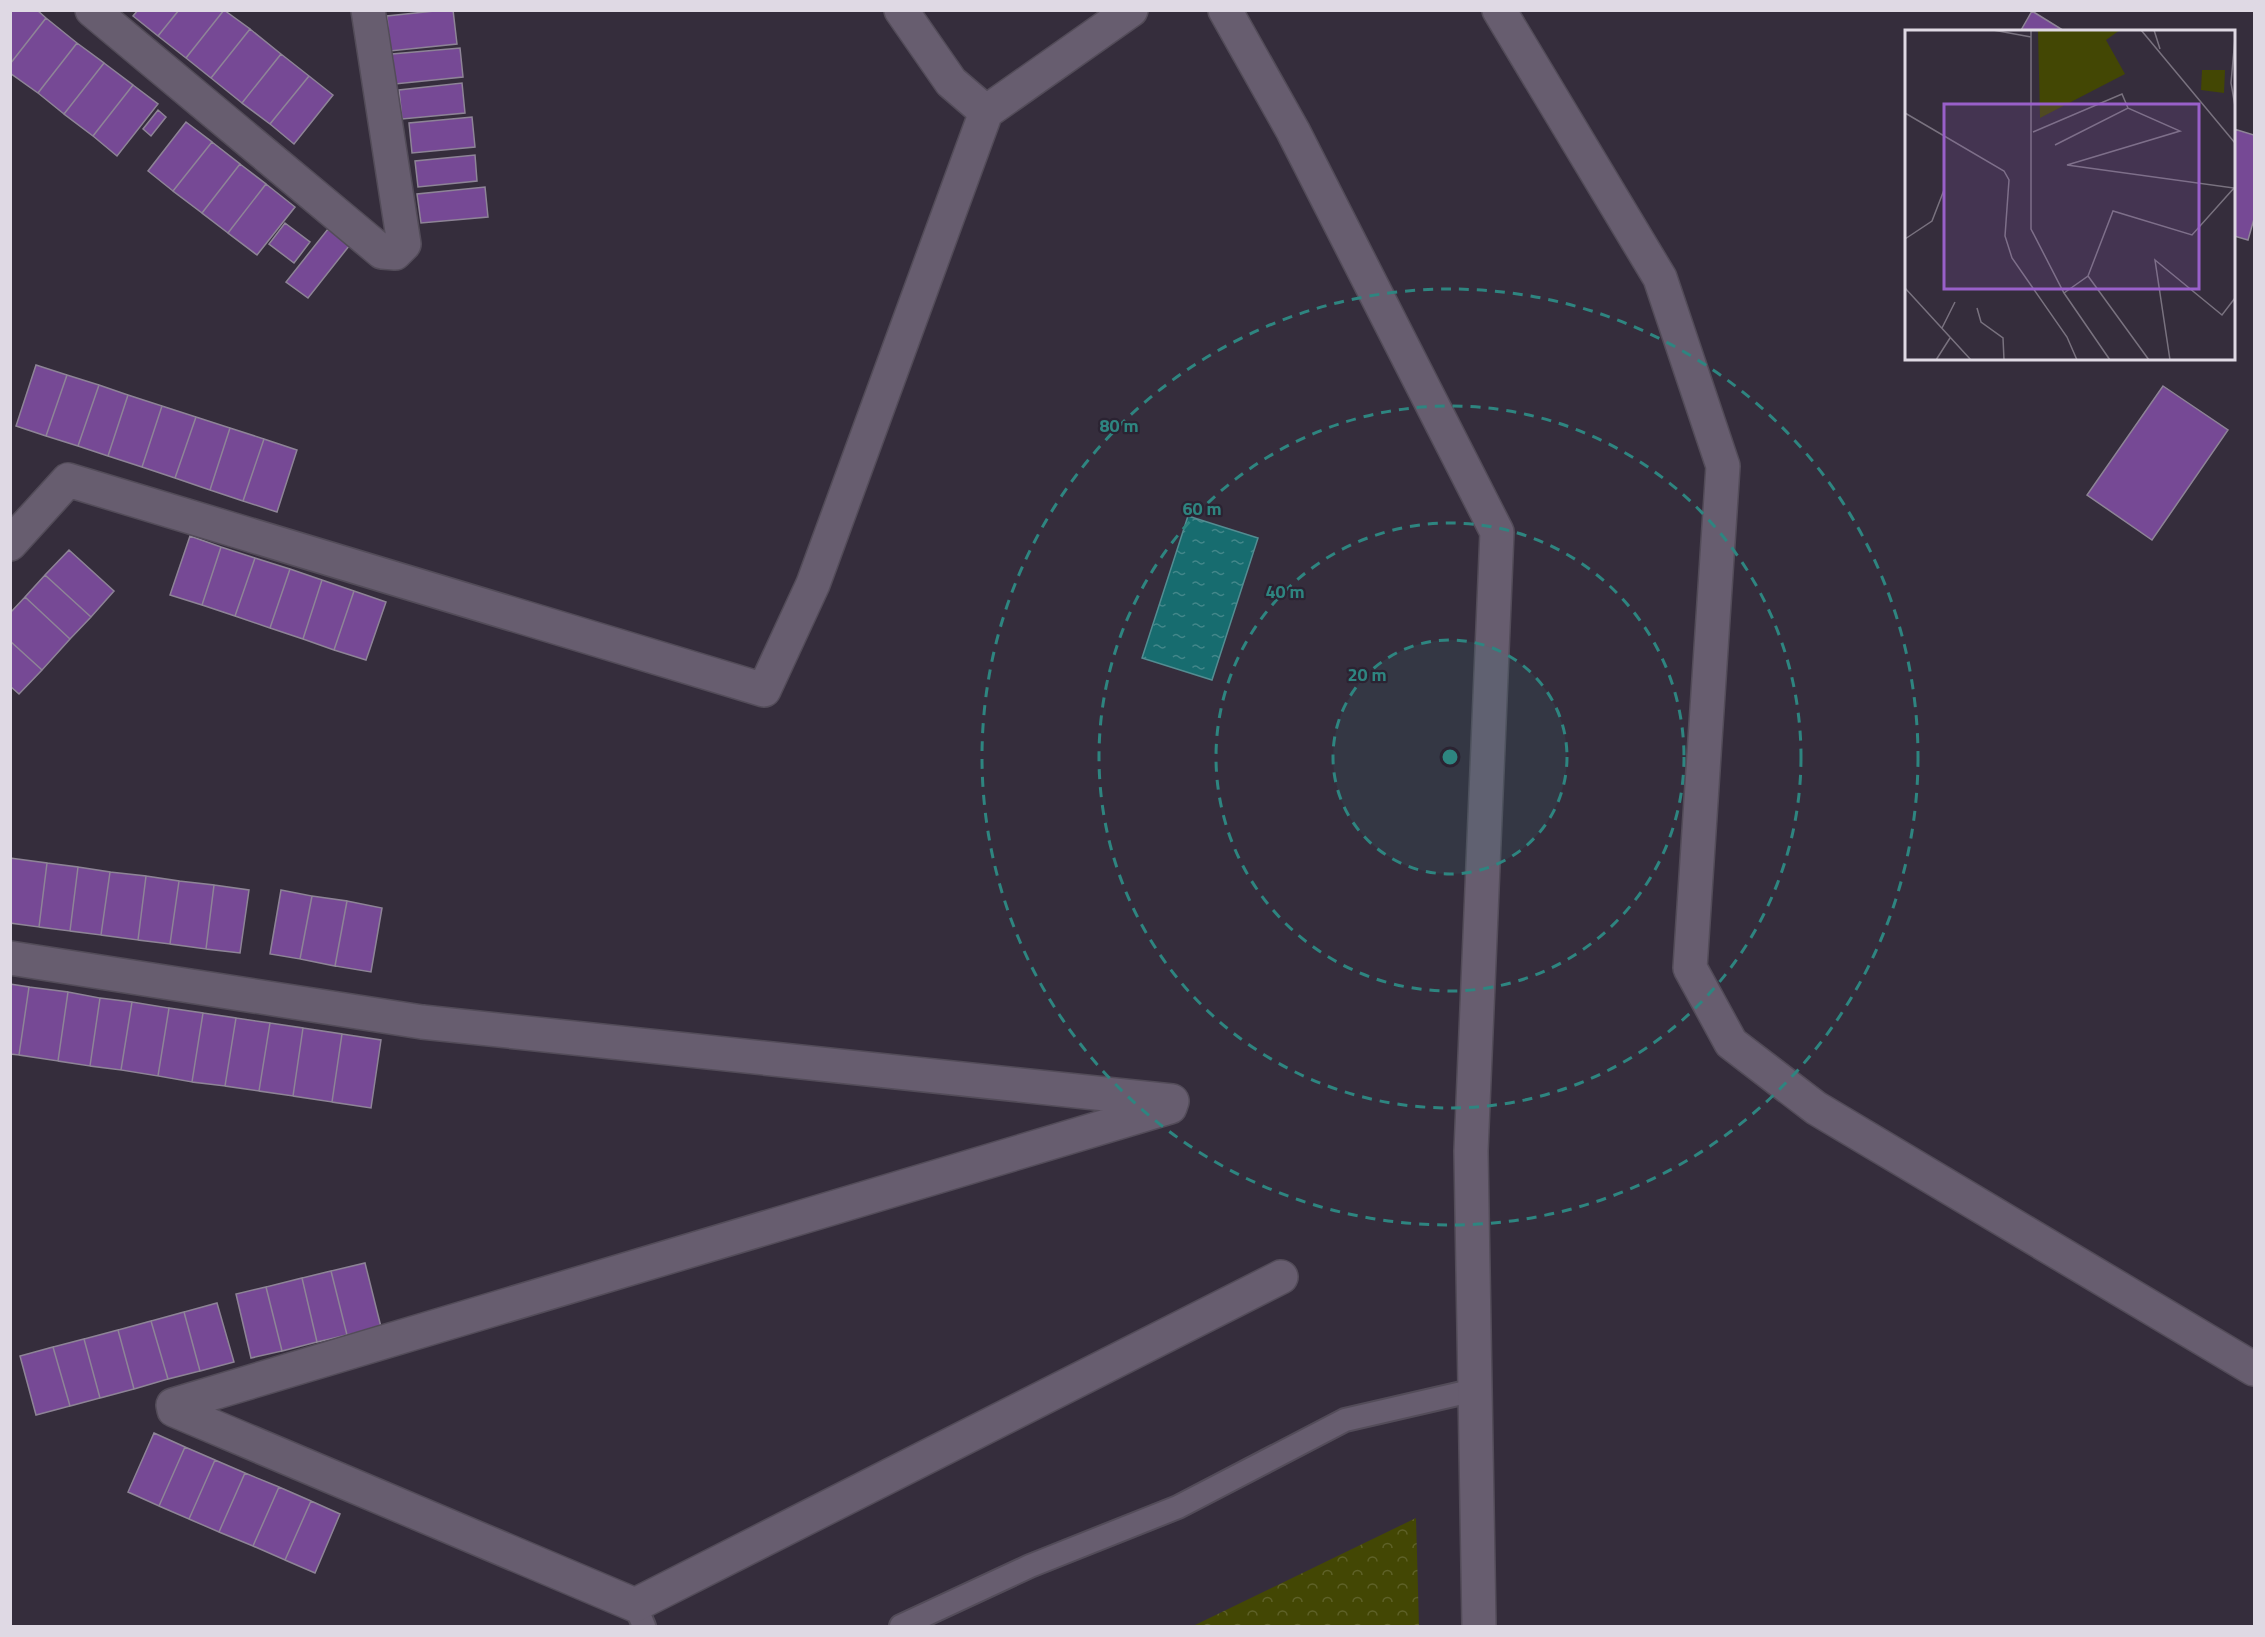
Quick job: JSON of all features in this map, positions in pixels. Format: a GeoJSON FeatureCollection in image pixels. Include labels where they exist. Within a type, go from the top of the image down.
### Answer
{"type":"FeatureCollection","features":[{"type":"Feature","properties":{"kind":"street"},"geometry":{"type":"LineString","coordinates":[[92,10],[382,252],[395,253],[404,244],[368,10]]}},
{"type":"Feature","properties":{"kind":"street"},"geometry":{"type":"LineString","coordinates":[[901,10],[951,82],[986,112]]}},
{"type":"Feature","properties":{"kind":"street"},"geometry":{"type":"LineString","coordinates":[[10,544],[68,480],[764,690],[813,584],[986,112],[1131,10]]}},
{"type":"Feature","properties":{"kind":"street"},"geometry":{"type":"LineString","coordinates":[[1225,10],[1293,131],[1497,532],[1471,1151],[1479,1626]]}},
{"type":"Feature","properties":{"kind":"street"},"geometry":{"type":"LineString","coordinates":[[1498,10],[1660,278],[1723,466],[1690,968],[1695,978],[1731,1042],[1816,1107],[2254,1369]]}},
{"type":"Feature","properties":{"kind":"street"},"geometry":{"type":"LineString","coordinates":[[10,958],[422,1022],[1172,1101],[1170,1107],[173,1405],[174,1410],[639,1616],[1281,1276]]}},
{"type":"Feature","properties":{"kind":"lane"},"geometry":{"type":"LineString","coordinates":[[901,1626],[1030,1566],[1178,1507],[1345,1420],[1475,1390]]}},
{"type":"Feature","properties":{"kind":"green space"},"geometry":{"type":"Polygon","coordinates":[[[1416,1518],[1419,1626],[1193,1626],[1416,1518]]]}},
{"type":"Feature","properties":{"kind":"water"},"geometry":{"type":"Polygon","coordinates":[[[1188,516],[1258,538],[1212,680],[1142,658],[1188,516]]]}},
{"type":"Feature","properties":{"kind":"building"},"geometry":{"type":"Polygon","coordinates":[[[10,10],[37,10],[46,18],[10,64],[10,10]]]}},
{"type":"Feature","properties":{"kind":"building"},"geometry":{"type":"Polygon","coordinates":[[[138,10],[179,10],[158,36],[133,16],[138,10]]]}},
{"type":"Feature","properties":{"kind":"building"},"geometry":{"type":"Polygon","coordinates":[[[179,10],[224,10],[186,58],[158,36],[179,10]]]}},
{"type":"Feature","properties":{"kind":"building"},"geometry":{"type":"Polygon","coordinates":[[[224,10],[250,29],[211,78],[186,58],[224,10]]]}},
{"type":"Feature","properties":{"kind":"building"},"geometry":{"type":"Polygon","coordinates":[[[453,10],[457,44],[390,51],[387,16],[453,10]]]}},
{"type":"Feature","properties":{"kind":"building"},"geometry":{"type":"Polygon","coordinates":[[[2032,11],[2063,30],[2021,30],[2032,11]]]}},
{"type":"Feature","properties":{"kind":"building"},"geometry":{"type":"Polygon","coordinates":[[[46,18],[77,43],[38,93],[10,73],[10,64],[46,18]]]}},
{"type":"Feature","properties":{"kind":"building"},"geometry":{"type":"Polygon","coordinates":[[[250,29],[281,54],[242,103],[211,78],[250,29]]]}},
{"type":"Feature","properties":{"kind":"building"},"geometry":{"type":"Polygon","coordinates":[[[77,43],[104,63],[64,114],[38,93],[77,43]]]}},
{"type":"Feature","properties":{"kind":"building"},"geometry":{"type":"Polygon","coordinates":[[[460,48],[463,77],[395,84],[392,54],[460,48]]]}},
{"type":"Feature","properties":{"kind":"building"},"geometry":{"type":"Polygon","coordinates":[[[281,54],[309,76],[270,124],[242,103],[281,54]]]}},
{"type":"Feature","properties":{"kind":"building"},"geometry":{"type":"Polygon","coordinates":[[[104,63],[133,85],[93,136],[64,114],[104,63]]]}},
{"type":"Feature","properties":{"kind":"building"},"geometry":{"type":"Polygon","coordinates":[[[309,76],[333,95],[294,144],[270,124],[309,76]]]}},
{"type":"Feature","properties":{"kind":"building"},"geometry":{"type":"Polygon","coordinates":[[[462,83],[465,113],[402,119],[399,90],[462,83]]]}},
{"type":"Feature","properties":{"kind":"building"},"geometry":{"type":"Polygon","coordinates":[[[133,85],[158,104],[117,156],[93,136],[133,85]]]}},
{"type":"Feature","properties":{"kind":"building"},"geometry":{"type":"Polygon","coordinates":[[[158,110],[166,117],[151,136],[143,129],[158,110]]]}},
{"type":"Feature","properties":{"kind":"building"},"geometry":{"type":"Polygon","coordinates":[[[472,117],[475,147],[412,153],[409,123],[472,117]]]}},
{"type":"Feature","properties":{"kind":"building"},"geometry":{"type":"Polygon","coordinates":[[[186,122],[212,142],[173,191],[148,171],[186,122]]]}},
{"type":"Feature","properties":{"kind":"building"},"geometry":{"type":"Polygon","coordinates":[[[2235,129],[2254,135],[2254,219],[2248,240],[2235,236],[2235,129]]]}},
{"type":"Feature","properties":{"kind":"building"},"geometry":{"type":"Polygon","coordinates":[[[212,142],[240,164],[202,213],[173,191],[212,142]]]}},
{"type":"Feature","properties":{"kind":"building"},"geometry":{"type":"Polygon","coordinates":[[[475,155],[477,181],[418,187],[415,161],[475,155]]]}},
{"type":"Feature","properties":{"kind":"building"},"geometry":{"type":"Polygon","coordinates":[[[240,164],[266,184],[228,233],[202,213],[240,164]]]}},
{"type":"Feature","properties":{"kind":"building"},"geometry":{"type":"Polygon","coordinates":[[[266,184],[295,207],[257,255],[228,233],[266,184]]]}},
{"type":"Feature","properties":{"kind":"building"},"geometry":{"type":"Polygon","coordinates":[[[485,187],[488,217],[421,223],[417,194],[485,187]]]}},
{"type":"Feature","properties":{"kind":"building"},"geometry":{"type":"Polygon","coordinates":[[[285,223],[310,242],[294,263],[269,244],[285,223]]]}},
{"type":"Feature","properties":{"kind":"building"},"geometry":{"type":"Polygon","coordinates":[[[328,229],[349,246],[308,298],[286,282],[328,229]]]}},
{"type":"Feature","properties":{"kind":"building"},"geometry":{"type":"Polygon","coordinates":[[[36,365],[67,375],[46,436],[16,426],[36,365]]]}},
{"type":"Feature","properties":{"kind":"building"},"geometry":{"type":"Polygon","coordinates":[[[67,375],[99,385],[78,446],[46,436],[67,375]]]}},
{"type":"Feature","properties":{"kind":"building"},"geometry":{"type":"Polygon","coordinates":[[[99,385],[128,395],[108,456],[78,446],[99,385]]]}},
{"type":"Feature","properties":{"kind":"building"},"geometry":{"type":"Polygon","coordinates":[[[2163,386],[2228,430],[2152,540],[2087,495],[2163,386]]]}},
{"type":"Feature","properties":{"kind":"building"},"geometry":{"type":"Polygon","coordinates":[[[128,395],[162,406],[142,467],[108,456],[128,395]]]}},
{"type":"Feature","properties":{"kind":"building"},"geometry":{"type":"Polygon","coordinates":[[[162,406],[196,417],[175,478],[142,467],[162,406]]]}},
{"type":"Feature","properties":{"kind":"building"},"geometry":{"type":"Polygon","coordinates":[[[196,417],[230,428],[210,490],[175,478],[196,417]]]}},
{"type":"Feature","properties":{"kind":"building"},"geometry":{"type":"Polygon","coordinates":[[[230,428],[264,439],[243,501],[210,490],[230,428]]]}},
{"type":"Feature","properties":{"kind":"building"},"geometry":{"type":"Polygon","coordinates":[[[264,439],[297,450],[277,512],[243,501],[264,439]]]}},
{"type":"Feature","properties":{"kind":"building"},"geometry":{"type":"Polygon","coordinates":[[[190,536],[221,547],[202,605],[170,595],[190,536]]]}},
{"type":"Feature","properties":{"kind":"building"},"geometry":{"type":"Polygon","coordinates":[[[221,547],[255,558],[235,616],[202,605],[221,547]]]}},
{"type":"Feature","properties":{"kind":"building"},"geometry":{"type":"Polygon","coordinates":[[[69,550],[114,591],[91,617],[45,575],[69,550]]]}},
{"type":"Feature","properties":{"kind":"building"},"geometry":{"type":"Polygon","coordinates":[[[255,558],[290,569],[270,628],[235,616],[255,558]]]}},
{"type":"Feature","properties":{"kind":"building"},"geometry":{"type":"Polygon","coordinates":[[[290,569],[322,580],[303,639],[270,628],[290,569]]]}},
{"type":"Feature","properties":{"kind":"building"},"geometry":{"type":"Polygon","coordinates":[[[45,575],[91,617],[70,639],[25,597],[45,575]]]}},
{"type":"Feature","properties":{"kind":"building"},"geometry":{"type":"Polygon","coordinates":[[[322,580],[354,591],[334,650],[303,639],[322,580]]]}},
{"type":"Feature","properties":{"kind":"building"},"geometry":{"type":"Polygon","coordinates":[[[354,591],[386,602],[366,660],[334,650],[354,591]]]}},
{"type":"Feature","properties":{"kind":"building"},"geometry":{"type":"Polygon","coordinates":[[[25,597],[70,639],[42,670],[10,641],[10,613],[25,597]]]}},
{"type":"Feature","properties":{"kind":"building"},"geometry":{"type":"Polygon","coordinates":[[[10,641],[42,670],[19,694],[10,686],[10,641]]]}},
{"type":"Feature","properties":{"kind":"building"},"geometry":{"type":"Polygon","coordinates":[[[10,858],[47,863],[39,927],[10,923],[10,858]]]}},
{"type":"Feature","properties":{"kind":"building"},"geometry":{"type":"Polygon","coordinates":[[[47,863],[78,867],[70,931],[39,927],[47,863]]]}},
{"type":"Feature","properties":{"kind":"building"},"geometry":{"type":"Polygon","coordinates":[[[78,867],[110,872],[101,935],[70,931],[78,867]]]}},
{"type":"Feature","properties":{"kind":"building"},"geometry":{"type":"Polygon","coordinates":[[[110,872],[146,876],[138,940],[101,935],[110,872]]]}},
{"type":"Feature","properties":{"kind":"building"},"geometry":{"type":"Polygon","coordinates":[[[146,876],[179,881],[170,944],[138,940],[146,876]]]}},
{"type":"Feature","properties":{"kind":"building"},"geometry":{"type":"Polygon","coordinates":[[[179,881],[214,885],[206,949],[170,944],[179,881]]]}},
{"type":"Feature","properties":{"kind":"building"},"geometry":{"type":"Polygon","coordinates":[[[214,885],[249,890],[240,953],[206,949],[214,885]]]}},
{"type":"Feature","properties":{"kind":"building"},"geometry":{"type":"Polygon","coordinates":[[[281,890],[312,896],[300,959],[270,954],[281,890]]]}},
{"type":"Feature","properties":{"kind":"building"},"geometry":{"type":"Polygon","coordinates":[[[312,896],[347,901],[335,966],[300,959],[312,896]]]}},
{"type":"Feature","properties":{"kind":"building"},"geometry":{"type":"Polygon","coordinates":[[[347,901],[382,908],[371,972],[335,966],[347,901]]]}},
{"type":"Feature","properties":{"kind":"building"},"geometry":{"type":"Polygon","coordinates":[[[10,984],[29,987],[19,1055],[10,1054],[10,984]]]}},
{"type":"Feature","properties":{"kind":"building"},"geometry":{"type":"Polygon","coordinates":[[[29,987],[68,992],[58,1061],[19,1055],[29,987]]]}},
{"type":"Feature","properties":{"kind":"building"},"geometry":{"type":"Polygon","coordinates":[[[68,992],[100,998],[90,1066],[58,1061],[68,992]]]}},
{"type":"Feature","properties":{"kind":"building"},"geometry":{"type":"Polygon","coordinates":[[[100,998],[132,1002],[121,1070],[90,1066],[100,998]]]}},
{"type":"Feature","properties":{"kind":"building"},"geometry":{"type":"Polygon","coordinates":[[[132,1002],[169,1008],[158,1076],[121,1070],[132,1002]]]}},
{"type":"Feature","properties":{"kind":"building"},"geometry":{"type":"Polygon","coordinates":[[[169,1008],[203,1013],[192,1082],[158,1076],[169,1008]]]}},
{"type":"Feature","properties":{"kind":"building"},"geometry":{"type":"Polygon","coordinates":[[[203,1013],[236,1018],[225,1086],[192,1082],[203,1013]]]}},
{"type":"Feature","properties":{"kind":"building"},"geometry":{"type":"Polygon","coordinates":[[[236,1018],[270,1023],[259,1091],[225,1086],[236,1018]]]}},
{"type":"Feature","properties":{"kind":"building"},"geometry":{"type":"Polygon","coordinates":[[[270,1023],[303,1028],[293,1096],[259,1091],[270,1023]]]}},
{"type":"Feature","properties":{"kind":"building"},"geometry":{"type":"Polygon","coordinates":[[[303,1028],[342,1034],[332,1102],[293,1096],[303,1028]]]}},
{"type":"Feature","properties":{"kind":"building"},"geometry":{"type":"Polygon","coordinates":[[[342,1034],[381,1040],[371,1108],[332,1102],[342,1034]]]}},
{"type":"Feature","properties":{"kind":"building"},"geometry":{"type":"Polygon","coordinates":[[[365,1263],[381,1327],[347,1335],[331,1271],[365,1263]]]}},
{"type":"Feature","properties":{"kind":"building"},"geometry":{"type":"Polygon","coordinates":[[[331,1271],[347,1335],[317,1342],[302,1278],[331,1271]]]}},
{"type":"Feature","properties":{"kind":"building"},"geometry":{"type":"Polygon","coordinates":[[[302,1278],[317,1342],[282,1351],[266,1287],[302,1278]]]}},
{"type":"Feature","properties":{"kind":"building"},"geometry":{"type":"Polygon","coordinates":[[[266,1287],[282,1351],[251,1358],[236,1294],[266,1287]]]}},
{"type":"Feature","properties":{"kind":"building"},"geometry":{"type":"Polygon","coordinates":[[[217,1303],[234,1362],[200,1371],[184,1312],[217,1303]]]}},
{"type":"Feature","properties":{"kind":"building"},"geometry":{"type":"Polygon","coordinates":[[[184,1312],[200,1371],[168,1379],[151,1321],[184,1312]]]}},
{"type":"Feature","properties":{"kind":"building"},"geometry":{"type":"Polygon","coordinates":[[[151,1321],[168,1379],[134,1389],[118,1330],[151,1321]]]}},
{"type":"Feature","properties":{"kind":"building"},"geometry":{"type":"Polygon","coordinates":[[[118,1330],[134,1389],[100,1398],[84,1339],[118,1330]]]}},
{"type":"Feature","properties":{"kind":"building"},"geometry":{"type":"Polygon","coordinates":[[[84,1339],[100,1398],[70,1406],[53,1347],[84,1339]]]}},
{"type":"Feature","properties":{"kind":"building"},"geometry":{"type":"Polygon","coordinates":[[[53,1347],[70,1406],[36,1415],[20,1356],[53,1347]]]}},
{"type":"Feature","properties":{"kind":"building"},"geometry":{"type":"Polygon","coordinates":[[[154,1433],[185,1447],[159,1506],[128,1492],[154,1433]]]}},
{"type":"Feature","properties":{"kind":"building"},"geometry":{"type":"Polygon","coordinates":[[[185,1447],[215,1460],[189,1519],[159,1506],[185,1447]]]}},
{"type":"Feature","properties":{"kind":"building"},"geometry":{"type":"Polygon","coordinates":[[[215,1460],[245,1473],[219,1532],[189,1519],[215,1460]]]}},
{"type":"Feature","properties":{"kind":"building"},"geometry":{"type":"Polygon","coordinates":[[[245,1473],[279,1487],[253,1546],[219,1532],[245,1473]]]}},
{"type":"Feature","properties":{"kind":"building"},"geometry":{"type":"Polygon","coordinates":[[[279,1487],[311,1501],[285,1560],[253,1546],[279,1487]]]}},
{"type":"Feature","properties":{"kind":"building"},"geometry":{"type":"Polygon","coordinates":[[[311,1501],[340,1514],[315,1573],[285,1560],[311,1501]]]}}]}
